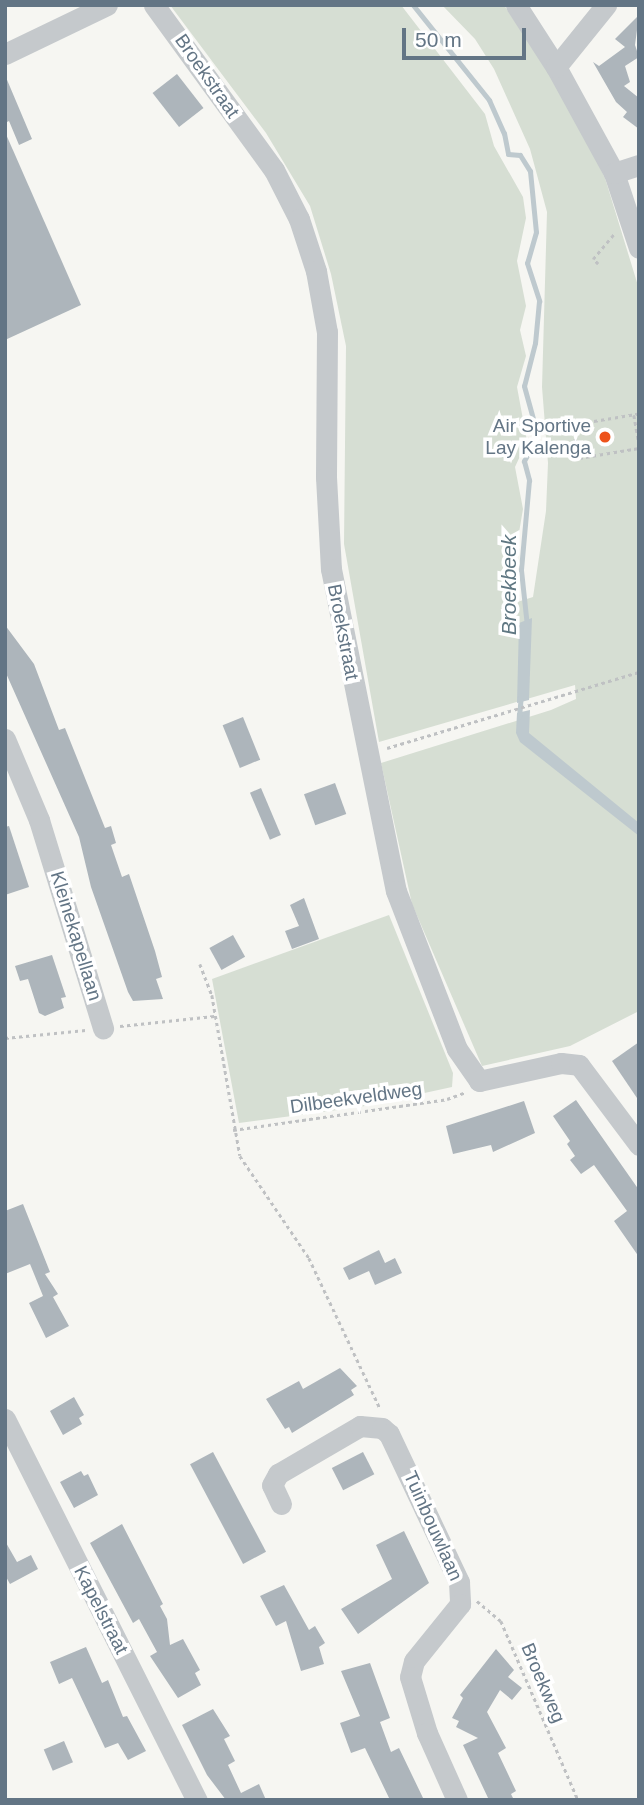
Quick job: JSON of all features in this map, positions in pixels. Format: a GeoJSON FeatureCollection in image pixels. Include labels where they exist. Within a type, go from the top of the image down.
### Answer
{"type":"FeatureCollection","features":[{"type":"Feature","properties":{"kind":"street"},"geometry":{"type":"LineString","coordinates":[[5,54],[107,5]]}},
{"type":"Feature","properties":{"kind":"street","name":"Broekstraat"},"geometry":{"type":"LineString","coordinates":[[154,5],[274,170],[299,219],[316,271],[327,332],[326,477],[331,569],[367,754],[403,915],[457,1049],[479,1081]]}},
{"type":"Feature","properties":{"kind":"street"},"geometry":{"type":"LineString","coordinates":[[516,5],[556,67],[614,173],[639,247]]}},
{"type":"Feature","properties":{"kind":"street"},"geometry":{"type":"LineString","coordinates":[[556,67],[606,5]]}},
{"type":"Feature","properties":{"kind":"street"},"geometry":{"type":"LineString","coordinates":[[614,173],[639,165]]}},
{"type":"Feature","properties":{"kind":"street","name":"Kleinekapellaan"},"geometry":{"type":"LineString","coordinates":[[5,739],[39,820],[103,1028]]}},
{"type":"Feature","properties":{"kind":"street"},"geometry":{"type":"LineString","coordinates":[[479,1081],[574,1063],[588,1073],[639,1145]]}},
{"type":"Feature","properties":{"kind":"street","name":"Kapelstraat"},"geometry":{"type":"LineString","coordinates":[[5,1419],[197,1800]]}},
{"type":"Feature","properties":{"kind":"street"},"geometry":{"type":"LineString","coordinates":[[281,1504],[272,1485],[278,1474],[360,1426],[382,1428],[390,1434]]}},
{"type":"Feature","properties":{"kind":"street","name":"Tuinbouwlaan"},"geometry":{"type":"LineString","coordinates":[[390,1434],[456,1570],[461,1595],[451,1619],[414,1661],[410,1677],[427,1733],[457,1800]]}},
{"type":"Feature","properties":{"kind":"path"},"geometry":{"type":"LineString","coordinates":[[598,264],[593,259],[616,232]]}},
{"type":"Feature","properties":{"kind":"path"},"geometry":{"type":"LineString","coordinates":[[639,442],[636,414],[573,425],[579,458],[639,448]]}},
{"type":"Feature","properties":{"kind":"path"},"geometry":{"type":"LineString","coordinates":[[367,754],[639,673]]}},
{"type":"Feature","properties":{"kind":"path"},"geometry":{"type":"LineString","coordinates":[[200,964],[215,1016],[233,1130],[246,1168],[309,1258],[390,1434]]}},
{"type":"Feature","properties":{"kind":"path"},"geometry":{"type":"LineString","coordinates":[[5,1038],[215,1016]]}},
{"type":"Feature","properties":{"kind":"path","name":"Dilbeekveldweg"},"geometry":{"type":"LineString","coordinates":[[233,1130],[447,1099],[462,1095],[479,1081]]}},
{"type":"Feature","properties":{"kind":"path","name":"Broekweg"},"geometry":{"type":"LineString","coordinates":[[461,1595],[483,1603],[501,1621],[578,1800]]}},
{"type":"Feature","properties":{"kind":"shaded area"},"geometry":{"type":"Polygon","coordinates":[[[170,5],[401,5],[485,114],[494,146],[523,197],[526,218],[517,261],[526,306],[520,330],[526,356],[517,387],[527,441],[515,467],[523,509],[514,562],[514,603],[533,597],[546,511],[548,463],[542,387],[547,212],[530,149],[494,69],[475,39],[442,5],[504,5],[568,101],[605,178],[639,289],[639,1011],[570,1046],[482,1066],[412,904],[381,763],[551,710],[576,699],[575,685],[379,742],[344,544],[346,346],[331,274],[310,206],[266,133],[170,5]]]}},
{"type":"Feature","properties":{"kind":"shaded area"},"geometry":{"type":"Polygon","coordinates":[[[532,618],[529,700],[517,703],[519,623],[532,618]]]}},
{"type":"Feature","properties":{"kind":"shaded area"},"geometry":{"type":"Polygon","coordinates":[[[530,710],[529,733],[639,823],[639,836],[520,742],[516,733],[517,713],[530,710]]]}},
{"type":"Feature","properties":{"kind":"shaded area"},"geometry":{"type":"Polygon","coordinates":[[[389,915],[453,1073],[452,1087],[360,1107],[239,1123],[212,979],[389,915]]]}},
{"type":"Feature","properties":{"kind":"building"},"geometry":{"type":"Polygon","coordinates":[[[639,15],[635,45],[639,57],[625,66],[630,82],[624,86],[639,98],[639,129],[623,117],[627,112],[616,102],[593,62],[599,66],[625,47],[615,39],[639,15]]]}},
{"type":"Feature","properties":{"kind":"building"},"geometry":{"type":"Polygon","coordinates":[[[177,74],[203,108],[179,127],[153,93],[177,74]]]}},
{"type":"Feature","properties":{"kind":"building"},"geometry":{"type":"Polygon","coordinates":[[[5,75],[32,139],[19,145],[9,121],[5,123],[5,75]]]}},
{"type":"Feature","properties":{"kind":"building"},"geometry":{"type":"Polygon","coordinates":[[[5,132],[81,305],[5,340],[5,132]]]}},
{"type":"Feature","properties":{"kind":"building"},"geometry":{"type":"Polygon","coordinates":[[[5,625],[34,664],[59,730],[65,728],[105,828],[111,826],[116,843],[111,845],[122,877],[129,874],[155,951],[162,977],[156,979],[163,999],[133,1001],[128,992],[91,887],[79,837],[5,671],[5,625]]]}},
{"type":"Feature","properties":{"kind":"building"},"geometry":{"type":"Polygon","coordinates":[[[243,717],[260,760],[240,768],[223,725],[243,717]]]}},
{"type":"Feature","properties":{"kind":"building"},"geometry":{"type":"Polygon","coordinates":[[[335,783],[346,814],[315,825],[304,794],[335,783]]]}},
{"type":"Feature","properties":{"kind":"building"},"geometry":{"type":"Polygon","coordinates":[[[261,788],[281,835],[270,840],[250,793],[261,788]]]}},
{"type":"Feature","properties":{"kind":"building"},"geometry":{"type":"Polygon","coordinates":[[[9,826],[29,887],[5,895],[5,827],[9,826]]]}},
{"type":"Feature","properties":{"kind":"building"},"geometry":{"type":"Polygon","coordinates":[[[304,898],[319,939],[292,949],[285,931],[299,926],[290,905],[304,898]]]}},
{"type":"Feature","properties":{"kind":"building"},"geometry":{"type":"Polygon","coordinates":[[[233,935],[245,957],[222,970],[209,948],[233,935]]]}},
{"type":"Feature","properties":{"kind":"building"},"geometry":{"type":"Polygon","coordinates":[[[52,955],[66,997],[61,998],[64,1008],[45,1016],[39,1013],[28,979],[20,981],[15,966],[52,955]]]}},
{"type":"Feature","properties":{"kind":"building"},"geometry":{"type":"Polygon","coordinates":[[[639,1042],[639,1101],[612,1061],[639,1042]]]}},
{"type":"Feature","properties":{"kind":"building"},"geometry":{"type":"Polygon","coordinates":[[[576,1100],[639,1190],[639,1257],[614,1221],[627,1211],[594,1165],[581,1174],[570,1160],[575,1156],[567,1144],[570,1141],[553,1116],[576,1100]]]}},
{"type":"Feature","properties":{"kind":"building"},"geometry":{"type":"Polygon","coordinates":[[[524,1101],[535,1133],[493,1152],[491,1145],[453,1154],[446,1126],[524,1101]]]}},
{"type":"Feature","properties":{"kind":"building"},"geometry":{"type":"Polygon","coordinates":[[[23,1204],[50,1272],[45,1274],[58,1294],[53,1297],[69,1326],[46,1338],[29,1303],[43,1296],[30,1264],[5,1274],[5,1211],[23,1204]]]}},
{"type":"Feature","properties":{"kind":"building"},"geometry":{"type":"Polygon","coordinates":[[[379,1250],[385,1263],[395,1258],[402,1273],[375,1285],[369,1271],[349,1280],[343,1268],[379,1250]]]}},
{"type":"Feature","properties":{"kind":"building"},"geometry":{"type":"Polygon","coordinates":[[[340,1368],[357,1386],[351,1390],[354,1395],[292,1433],[289,1427],[285,1429],[266,1399],[299,1381],[303,1389],[340,1368]]]}},
{"type":"Feature","properties":{"kind":"building"},"geometry":{"type":"Polygon","coordinates":[[[74,1397],[84,1415],[79,1418],[82,1424],[63,1435],[50,1411],[74,1397]]]}},
{"type":"Feature","properties":{"kind":"building"},"geometry":{"type":"Polygon","coordinates":[[[213,1452],[266,1552],[243,1564],[190,1464],[213,1452]]]}},
{"type":"Feature","properties":{"kind":"building"},"geometry":{"type":"Polygon","coordinates":[[[363,1452],[374,1474],[343,1490],[332,1468],[363,1452]]]}},
{"type":"Feature","properties":{"kind":"building"},"geometry":{"type":"Polygon","coordinates":[[[81,1471],[84,1476],[88,1474],[98,1495],[74,1508],[60,1482],[81,1471]]]}},
{"type":"Feature","properties":{"kind":"building"},"geometry":{"type":"Polygon","coordinates":[[[122,1524],[163,1604],[160,1606],[167,1619],[170,1645],[183,1639],[200,1670],[195,1673],[201,1685],[178,1698],[150,1656],[157,1652],[139,1619],[133,1623],[90,1543],[122,1524]]]}},
{"type":"Feature","properties":{"kind":"building"},"geometry":{"type":"Polygon","coordinates":[[[404,1531],[429,1583],[358,1634],[341,1609],[392,1579],[376,1545],[404,1531]]]}},
{"type":"Feature","properties":{"kind":"building"},"geometry":{"type":"Polygon","coordinates":[[[5,1541],[17,1562],[31,1555],[38,1569],[10,1584],[5,1575],[5,1541]]]}},
{"type":"Feature","properties":{"kind":"building"},"geometry":{"type":"Polygon","coordinates":[[[284,1585],[309,1630],[315,1626],[325,1643],[319,1647],[324,1664],[301,1671],[286,1621],[276,1626],[260,1596],[284,1585]]]}},
{"type":"Feature","properties":{"kind":"building"},"geometry":{"type":"Polygon","coordinates":[[[86,1647],[102,1683],[108,1680],[123,1717],[127,1716],[146,1751],[128,1760],[118,1743],[105,1748],[72,1678],[59,1684],[50,1662],[86,1647]]]}},
{"type":"Feature","properties":{"kind":"building"},"geometry":{"type":"Polygon","coordinates":[[[496,1649],[514,1670],[508,1677],[522,1688],[512,1700],[500,1690],[487,1712],[506,1748],[498,1753],[516,1791],[511,1794],[514,1800],[489,1800],[463,1745],[478,1738],[456,1727],[459,1721],[452,1718],[463,1698],[460,1695],[496,1649]]]}},
{"type":"Feature","properties":{"kind":"building"},"geometry":{"type":"Polygon","coordinates":[[[370,1663],[390,1718],[380,1722],[391,1752],[399,1748],[424,1800],[390,1800],[365,1748],[351,1753],[340,1723],[360,1716],[341,1671],[370,1663]]]}},
{"type":"Feature","properties":{"kind":"building"},"geometry":{"type":"Polygon","coordinates":[[[213,1709],[230,1736],[224,1739],[235,1761],[228,1765],[241,1793],[259,1784],[266,1800],[226,1800],[207,1775],[182,1725],[213,1709]]]}},
{"type":"Feature","properties":{"kind":"building"},"geometry":{"type":"Polygon","coordinates":[[[64,1741],[73,1762],[53,1771],[44,1750],[64,1741]]]}},
{"type":"Feature","properties":{"kind":"waterway","name":"Broekbeek"},"geometry":{"type":"LineString","coordinates":[[413,5],[489,100],[504,133],[508,154],[520,155],[530,171],[536,232],[527,263],[539,301],[535,343],[524,386],[535,426],[535,441],[524,461],[529,480],[521,570],[527,626]]}},
{"type":"Feature","properties":{"kind":"waterway","name":"Broekbeek"},"geometry":{"type":"LineString","coordinates":[[519,717],[521,695]]}},
{"type":"Feature","properties":{"kind":"place","name":"Air Sportive Lay Kalenga"},"geometry":{"type":"Point","coordinates":[605,437]}}]}
